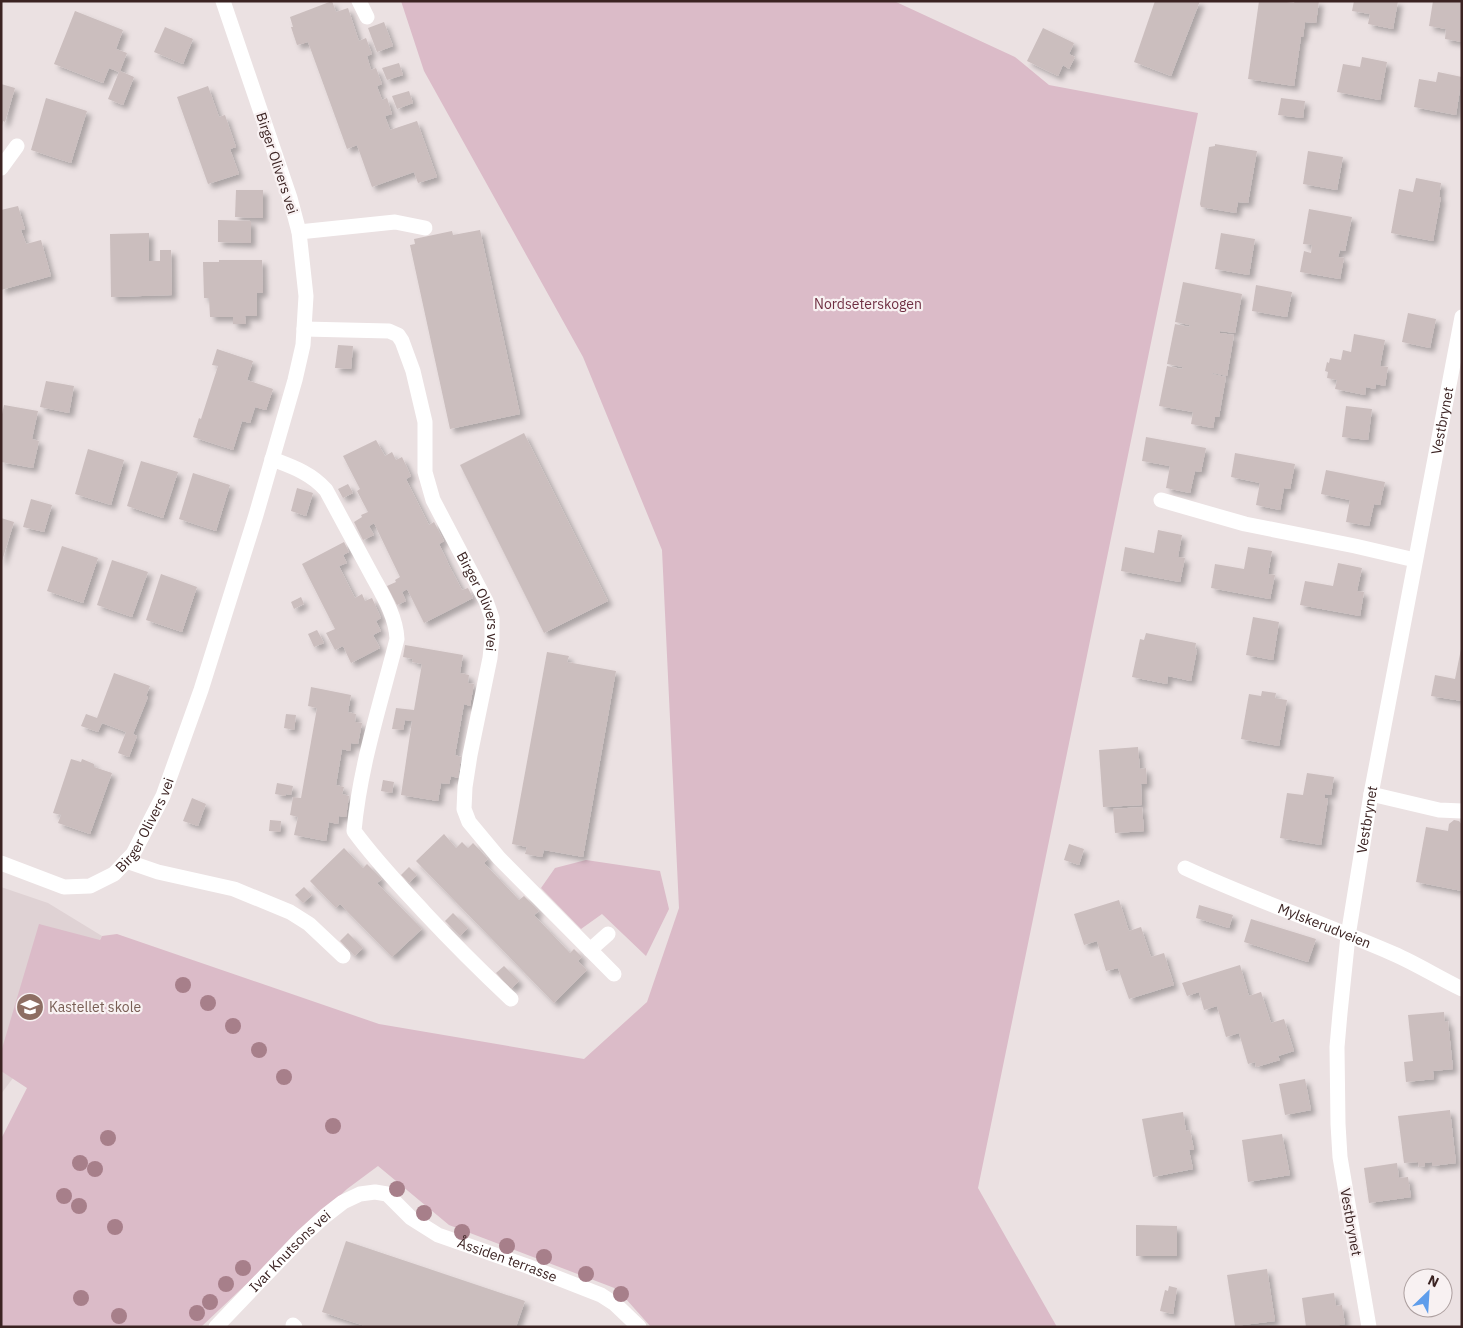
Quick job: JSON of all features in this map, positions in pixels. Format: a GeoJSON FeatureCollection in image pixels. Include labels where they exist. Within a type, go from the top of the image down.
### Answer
{"type":"FeatureCollection","features":[{"type":"Feature","properties":{"kind":"street"},"geometry":{"type":"LineString","coordinates":[[359,1],[367,17]]}},
{"type":"Feature","properties":{"kind":"street","name":"Birger Olivers vei"},"geometry":{"type":"LineString","coordinates":[[1,864],[64,887],[90,886],[114,874],[133,854],[162,796],[201,690],[295,380],[304,329],[306,296],[299,232],[290,198],[227,2]]}},
{"type":"Feature","properties":{"kind":"street"},"geometry":{"type":"LineString","coordinates":[[1,168],[17,146]]}},
{"type":"Feature","properties":{"kind":"street"},"geometry":{"type":"LineString","coordinates":[[299,232],[395,222],[424,228]]}},
{"type":"Feature","properties":{"kind":"street","name":"Vestbrynet"},"geometry":{"type":"LineString","coordinates":[[1370,1327],[1340,1157],[1338,1124],[1338,1047],[1348,936],[1371,794],[1462,317]]}},
{"type":"Feature","properties":{"kind":"street","name":"Birger Olivers vei"},"geometry":{"type":"LineString","coordinates":[[304,329],[389,331],[398,335],[405,346],[425,422],[424,457],[428,485],[433,500],[486,601],[492,618],[493,632],[490,658],[470,755],[464,809],[469,822],[499,858],[614,974]]}},
{"type":"Feature","properties":{"kind":"street"},"geometry":{"type":"LineString","coordinates":[[272,459],[307,472],[326,490],[385,600],[397,634],[389,673],[366,759],[354,831],[369,852],[413,900],[464,954],[511,999]]}},
{"type":"Feature","properties":{"kind":"street"},"geometry":{"type":"LineString","coordinates":[[1161,500],[1245,524],[1415,560]]}},
{"type":"Feature","properties":{"kind":"street"},"geometry":{"type":"LineString","coordinates":[[1371,794],[1439,810],[1462,811]]}},
{"type":"Feature","properties":{"kind":"street"},"geometry":{"type":"LineString","coordinates":[[126,862],[158,872],[234,889],[290,912],[309,924],[342,956]]}},
{"type":"Feature","properties":{"kind":"street","name":"Mylskerudveien"},"geometry":{"type":"LineString","coordinates":[[1185,868],[1236,891],[1395,955],[1462,989]]}},
{"type":"Feature","properties":{"kind":"street"},"geometry":{"type":"LineString","coordinates":[[590,950],[608,934]]}},
{"type":"Feature","properties":{"kind":"street","name":"Ivar Knutsons vei"},"geometry":{"type":"LineString","coordinates":[[216,1327],[303,1236],[325,1216],[343,1202],[360,1194],[375,1192]]}},
{"type":"Feature","properties":{"kind":"street","name":"Åssiden terrasse"},"geometry":{"type":"LineString","coordinates":[[375,1192],[387,1194],[411,1218],[438,1234],[601,1295],[616,1304],[639,1327]]}},
{"type":"Feature","properties":{"kind":"shaded area","name":"Kastellet skole"},"geometry":{"type":"Polygon","coordinates":[[[1,887],[48,903],[102,936],[1,1094],[1,887]]]}},
{"type":"Feature","properties":{"kind":"green space","name":"Nordseterskogen"},"geometry":{"type":"Polygon","coordinates":[[[401,1],[894,1],[1015,57],[1049,85],[1198,113],[978,1188],[1057,1327],[651,1327],[617,1289],[449,1225],[378,1166],[347,1189],[201,1327],[1,1327],[1,1139],[27,1088],[1,1071],[1,1052],[39,924],[100,940],[102,936],[117,934],[379,1024],[584,1059],[647,1002],[679,908],[662,550],[583,357],[424,71],[401,1]]]}},
{"type":"Feature","properties":{"kind":"green space"},"geometry":{"type":"Polygon","coordinates":[[[586,860],[660,871],[669,909],[646,956],[602,914],[581,929],[541,888],[555,868],[586,860]]]}},
{"type":"Feature","properties":{"kind":"building"},"geometry":{"type":"Polygon","coordinates":[[[332,1],[336,12],[348,8],[359,41],[366,38],[372,54],[367,56],[371,70],[376,68],[382,84],[377,86],[382,100],[387,98],[392,114],[385,116],[390,130],[417,121],[437,177],[418,183],[414,172],[372,187],[357,145],[347,149],[308,42],[297,45],[291,27],[293,27],[290,17],[332,1]]]}},
{"type":"Feature","properties":{"kind":"building"},"geometry":{"type":"Polygon","coordinates":[[[1155,1],[1200,1],[1171,76],[1134,62],[1155,1]]]}},
{"type":"Feature","properties":{"kind":"building"},"geometry":{"type":"Polygon","coordinates":[[[1259,1],[1294,3],[1295,1],[1319,1],[1316,23],[1305,22],[1294,86],[1248,79],[1259,1]]]}},
{"type":"Feature","properties":{"kind":"building"},"geometry":{"type":"Polygon","coordinates":[[[1354,1],[1398,1],[1393,29],[1368,24],[1370,14],[1352,11],[1354,1]]]}},
{"type":"Feature","properties":{"kind":"building"},"geometry":{"type":"Polygon","coordinates":[[[1433,1],[1462,2],[1462,42],[1445,39],[1446,29],[1429,26],[1433,1]]]}},
{"type":"Feature","properties":{"kind":"building"},"geometry":{"type":"Polygon","coordinates":[[[75,11],[123,30],[116,49],[127,53],[120,71],[134,77],[123,105],[108,99],[119,72],[109,68],[103,83],[54,64],[75,11]]]}},
{"type":"Feature","properties":{"kind":"building"},"geometry":{"type":"Polygon","coordinates":[[[384,22],[393,46],[377,52],[368,28],[384,22]]]}},
{"type":"Feature","properties":{"kind":"building"},"geometry":{"type":"Polygon","coordinates":[[[165,27],[193,39],[183,64],[154,52],[165,27]]]}},
{"type":"Feature","properties":{"kind":"building"},"geometry":{"type":"Polygon","coordinates":[[[1043,28],[1074,43],[1069,54],[1075,57],[1069,69],[1063,65],[1058,76],[1027,61],[1043,28]]]}},
{"type":"Feature","properties":{"kind":"building"},"geometry":{"type":"Polygon","coordinates":[[[1362,57],[1387,62],[1380,100],[1337,92],[1343,64],[1360,67],[1362,57]]]}},
{"type":"Feature","properties":{"kind":"building"},"geometry":{"type":"Polygon","coordinates":[[[399,63],[403,75],[387,80],[382,68],[399,63]]]}},
{"type":"Feature","properties":{"kind":"building"},"geometry":{"type":"Polygon","coordinates":[[[1438,72],[1462,77],[1456,115],[1414,107],[1419,79],[1436,82],[1438,72]]]}},
{"type":"Feature","properties":{"kind":"building"},"geometry":{"type":"Polygon","coordinates":[[[1,84],[15,88],[5,122],[3,121],[2,126],[1,84]]]}},
{"type":"Feature","properties":{"kind":"building"},"geometry":{"type":"Polygon","coordinates":[[[208,86],[219,117],[225,115],[236,147],[230,149],[239,174],[208,184],[177,97],[208,86]]]}},
{"type":"Feature","properties":{"kind":"building"},"geometry":{"type":"Polygon","coordinates":[[[409,91],[413,103],[397,109],[392,96],[409,91]]]}},
{"type":"Feature","properties":{"kind":"building"},"geometry":{"type":"Polygon","coordinates":[[[46,98],[87,111],[71,163],[31,150],[46,98]]]}},
{"type":"Feature","properties":{"kind":"building"},"geometry":{"type":"Polygon","coordinates":[[[1281,98],[1305,101],[1303,118],[1278,115],[1281,98]]]}},
{"type":"Feature","properties":{"kind":"building"},"geometry":{"type":"Polygon","coordinates":[[[1215,144],[1257,151],[1248,203],[1238,202],[1236,213],[1201,207],[1200,204],[1209,147],[1215,146],[1215,144]]]}},
{"type":"Feature","properties":{"kind":"building"},"geometry":{"type":"Polygon","coordinates":[[[1308,151],[1343,157],[1337,190],[1303,184],[1308,151]]]}},
{"type":"Feature","properties":{"kind":"building"},"geometry":{"type":"Polygon","coordinates":[[[1416,178],[1441,183],[1439,197],[1441,197],[1433,241],[1391,233],[1399,189],[1413,192],[1416,178]]]}},
{"type":"Feature","properties":{"kind":"building"},"geometry":{"type":"Polygon","coordinates":[[[236,190],[263,190],[263,218],[235,217],[236,190]]]}},
{"type":"Feature","properties":{"kind":"building"},"geometry":{"type":"Polygon","coordinates":[[[18,206],[25,229],[21,230],[26,244],[41,240],[51,276],[1,290],[1,210],[18,206]]]}},
{"type":"Feature","properties":{"kind":"building"},"geometry":{"type":"Polygon","coordinates":[[[1309,209],[1352,217],[1345,251],[1340,250],[1338,257],[1344,258],[1340,279],[1300,272],[1304,251],[1311,253],[1312,245],[1303,244],[1309,209]]]}},
{"type":"Feature","properties":{"kind":"building"},"geometry":{"type":"Polygon","coordinates":[[[218,220],[251,221],[251,243],[218,242],[218,220]]]}},
{"type":"Feature","properties":{"kind":"building"},"geometry":{"type":"Polygon","coordinates":[[[480,230],[520,414],[450,429],[410,245],[415,244],[414,239],[452,231],[453,235],[480,230]]]}},
{"type":"Feature","properties":{"kind":"building"},"geometry":{"type":"Polygon","coordinates":[[[149,233],[149,261],[160,261],[160,250],[171,250],[172,295],[111,297],[110,234],[149,233]]]}},
{"type":"Feature","properties":{"kind":"building"},"geometry":{"type":"Polygon","coordinates":[[[1221,233],[1255,239],[1249,275],[1215,269],[1221,233]]]}},
{"type":"Feature","properties":{"kind":"building"},"geometry":{"type":"Polygon","coordinates":[[[219,260],[262,260],[263,293],[257,293],[257,316],[245,316],[246,324],[233,324],[233,317],[210,317],[209,298],[204,298],[203,262],[219,262],[219,260]]]}},
{"type":"Feature","properties":{"kind":"building"},"geometry":{"type":"Polygon","coordinates":[[[1183,282],[1242,294],[1235,333],[1220,331],[1220,333],[1234,335],[1227,376],[1212,374],[1226,377],[1219,417],[1215,417],[1213,428],[1191,424],[1193,412],[1159,406],[1167,366],[1182,369],[1183,367],[1167,364],[1175,324],[1189,327],[1190,325],[1175,322],[1183,282]]]}},
{"type":"Feature","properties":{"kind":"building"},"geometry":{"type":"Polygon","coordinates":[[[1256,285],[1292,292],[1287,317],[1252,311],[1256,285]]]}},
{"type":"Feature","properties":{"kind":"building"},"geometry":{"type":"Polygon","coordinates":[[[1408,313],[1436,319],[1430,348],[1402,342],[1408,313]]]}},
{"type":"Feature","properties":{"kind":"building"},"geometry":{"type":"Polygon","coordinates":[[[1354,334],[1385,340],[1380,366],[1388,367],[1385,386],[1376,384],[1375,389],[1366,387],[1365,395],[1335,389],[1337,380],[1327,378],[1328,372],[1325,371],[1330,358],[1341,360],[1343,350],[1351,352],[1354,334]]]}},
{"type":"Feature","properties":{"kind":"building"},"geometry":{"type":"Polygon","coordinates":[[[338,345],[353,346],[351,369],[335,368],[338,345]]]}},
{"type":"Feature","properties":{"kind":"building"},"geometry":{"type":"Polygon","coordinates":[[[217,349],[253,361],[247,380],[273,389],[266,410],[255,407],[250,423],[242,421],[233,450],[193,437],[199,418],[201,419],[218,366],[212,365],[217,349]]]}},
{"type":"Feature","properties":{"kind":"building"},"geometry":{"type":"Polygon","coordinates":[[[46,381],[74,386],[69,413],[40,407],[46,381]]]}},
{"type":"Feature","properties":{"kind":"building"},"geometry":{"type":"Polygon","coordinates":[[[4,405],[38,411],[32,439],[39,441],[33,468],[1,462],[1,419],[4,405]]]}},
{"type":"Feature","properties":{"kind":"building"},"geometry":{"type":"Polygon","coordinates":[[[1346,406],[1372,409],[1368,440],[1342,437],[1346,406]]]}},
{"type":"Feature","properties":{"kind":"building"},"geometry":{"type":"Polygon","coordinates":[[[524,433],[608,601],[544,633],[460,465],[524,433]]]}},
{"type":"Feature","properties":{"kind":"building"},"geometry":{"type":"Polygon","coordinates":[[[1146,437],[1206,448],[1201,472],[1195,471],[1190,493],[1166,488],[1170,466],[1142,461],[1146,437]]]}},
{"type":"Feature","properties":{"kind":"building"},"geometry":{"type":"Polygon","coordinates":[[[376,440],[385,456],[392,452],[396,460],[402,457],[411,476],[406,479],[429,525],[434,522],[444,541],[439,544],[450,567],[462,590],[468,588],[473,598],[424,623],[407,589],[402,592],[406,601],[397,605],[387,586],[396,582],[395,580],[400,577],[374,523],[369,526],[374,535],[363,540],[354,522],[362,517],[361,515],[368,512],[357,491],[360,489],[343,456],[376,440]]]}},
{"type":"Feature","properties":{"kind":"building"},"geometry":{"type":"Polygon","coordinates":[[[88,449],[124,460],[111,505],[75,494],[88,449]]]}},
{"type":"Feature","properties":{"kind":"building"},"geometry":{"type":"Polygon","coordinates":[[[1235,453],[1295,464],[1290,489],[1284,488],[1280,510],[1256,505],[1260,483],[1231,477],[1235,453]]]}},
{"type":"Feature","properties":{"kind":"building"},"geometry":{"type":"Polygon","coordinates":[[[141,461],[178,472],[163,518],[127,506],[141,461]]]}},
{"type":"Feature","properties":{"kind":"building"},"geometry":{"type":"Polygon","coordinates":[[[1326,470],[1385,482],[1380,505],[1374,504],[1369,526],[1346,522],[1350,500],[1321,494],[1326,470]]]}},
{"type":"Feature","properties":{"kind":"building"},"geometry":{"type":"Polygon","coordinates":[[[193,473],[230,485],[216,531],[179,519],[193,473]]]}},
{"type":"Feature","properties":{"kind":"building"},"geometry":{"type":"Polygon","coordinates":[[[348,484],[353,493],[343,498],[338,489],[348,484]]]}},
{"type":"Feature","properties":{"kind":"building"},"geometry":{"type":"Polygon","coordinates":[[[297,488],[313,493],[306,516],[291,511],[297,488]]]}},
{"type":"Feature","properties":{"kind":"building"},"geometry":{"type":"Polygon","coordinates":[[[31,499],[52,505],[44,532],[23,527],[31,499]]]}},
{"type":"Feature","properties":{"kind":"building"},"geometry":{"type":"Polygon","coordinates":[[[1,518],[14,522],[2,561],[1,561],[1,518]]]}},
{"type":"Feature","properties":{"kind":"building"},"geometry":{"type":"Polygon","coordinates":[[[1158,530],[1182,535],[1178,557],[1185,558],[1180,582],[1121,571],[1125,547],[1154,553],[1158,530]]]}},
{"type":"Feature","properties":{"kind":"building"},"geometry":{"type":"Polygon","coordinates":[[[344,542],[349,552],[343,555],[347,563],[339,566],[355,598],[362,594],[365,601],[372,598],[381,618],[376,621],[381,631],[373,635],[380,648],[351,663],[343,646],[335,650],[326,633],[335,629],[302,564],[344,542]]]}},
{"type":"Feature","properties":{"kind":"building"},"geometry":{"type":"Polygon","coordinates":[[[62,546],[98,558],[83,603],[47,591],[62,546]]]}},
{"type":"Feature","properties":{"kind":"building"},"geometry":{"type":"Polygon","coordinates":[[[1248,547],[1272,551],[1268,574],[1275,575],[1270,599],[1211,588],[1215,564],[1244,569],[1248,547]]]}},
{"type":"Feature","properties":{"kind":"building"},"geometry":{"type":"Polygon","coordinates":[[[112,560],[148,572],[132,617],[97,605],[112,560]]]}},
{"type":"Feature","properties":{"kind":"building"},"geometry":{"type":"Polygon","coordinates":[[[1338,563],[1362,568],[1357,591],[1364,592],[1360,616],[1300,605],[1305,581],[1333,586],[1338,563]]]}},
{"type":"Feature","properties":{"kind":"building"},"geometry":{"type":"Polygon","coordinates":[[[161,574],[197,587],[182,632],[146,620],[161,574]]]}},
{"type":"Feature","properties":{"kind":"building"},"geometry":{"type":"Polygon","coordinates":[[[301,597],[304,604],[294,609],[291,602],[301,597]]]}},
{"type":"Feature","properties":{"kind":"building"},"geometry":{"type":"Polygon","coordinates":[[[1253,617],[1279,622],[1273,660],[1246,655],[1253,617]]]}},
{"type":"Feature","properties":{"kind":"building"},"geometry":{"type":"Polygon","coordinates":[[[317,630],[324,643],[314,647],[308,634],[317,630]]]}},
{"type":"Feature","properties":{"kind":"building"},"geometry":{"type":"Polygon","coordinates":[[[1146,633],[1196,643],[1195,649],[1197,650],[1191,681],[1168,676],[1167,684],[1132,677],[1140,639],[1144,640],[1146,633]]]}},
{"type":"Feature","properties":{"kind":"building"},"geometry":{"type":"Polygon","coordinates":[[[405,645],[463,655],[460,673],[469,675],[468,683],[474,684],[470,706],[464,704],[455,755],[461,757],[458,778],[451,776],[449,784],[441,783],[438,801],[401,795],[412,721],[405,720],[403,730],[392,729],[396,708],[414,710],[422,664],[412,662],[413,659],[403,657],[405,645]]]}},
{"type":"Feature","properties":{"kind":"building"},"geometry":{"type":"Polygon","coordinates":[[[1461,649],[1462,701],[1431,696],[1435,675],[1455,679],[1461,649]]]}},
{"type":"Feature","properties":{"kind":"building"},"geometry":{"type":"Polygon","coordinates":[[[547,652],[569,656],[567,662],[616,671],[583,857],[544,850],[542,857],[525,854],[527,847],[512,844],[547,652]]]}},
{"type":"Feature","properties":{"kind":"building"},"geometry":{"type":"Polygon","coordinates":[[[114,673],[150,686],[146,696],[148,697],[133,734],[137,736],[129,757],[118,753],[126,732],[102,723],[98,732],[81,726],[86,714],[97,718],[114,673]]]}},
{"type":"Feature","properties":{"kind":"building"},"geometry":{"type":"Polygon","coordinates":[[[311,687],[351,695],[348,712],[356,714],[355,722],[362,723],[358,744],[351,743],[350,751],[342,749],[336,785],[344,787],[342,794],[349,796],[346,817],[339,816],[338,824],[329,822],[326,841],[294,835],[298,817],[290,815],[293,797],[301,798],[317,708],[308,706],[311,687]]]}},
{"type":"Feature","properties":{"kind":"building"},"geometry":{"type":"Polygon","coordinates":[[[1262,691],[1276,693],[1275,698],[1287,700],[1279,746],[1241,739],[1249,694],[1261,696],[1262,691]]]}},
{"type":"Feature","properties":{"kind":"building"},"geometry":{"type":"Polygon","coordinates":[[[286,714],[296,715],[294,730],[284,728],[286,714]]]}},
{"type":"Feature","properties":{"kind":"building"},"geometry":{"type":"Polygon","coordinates":[[[1138,747],[1140,769],[1146,768],[1147,784],[1141,784],[1142,805],[1103,807],[1099,750],[1138,747]]]}},
{"type":"Feature","properties":{"kind":"building"},"geometry":{"type":"Polygon","coordinates":[[[71,759],[81,762],[82,759],[94,764],[94,767],[112,773],[90,834],[58,823],[61,815],[53,813],[71,759]]]}},
{"type":"Feature","properties":{"kind":"building"},"geometry":{"type":"Polygon","coordinates":[[[1307,773],[1334,777],[1331,795],[1325,794],[1325,798],[1328,799],[1321,845],[1280,838],[1287,793],[1303,795],[1307,773]]]}},
{"type":"Feature","properties":{"kind":"building"},"geometry":{"type":"Polygon","coordinates":[[[383,780],[394,782],[392,793],[381,791],[383,780]]]}},
{"type":"Feature","properties":{"kind":"building"},"geometry":{"type":"Polygon","coordinates":[[[277,783],[293,786],[291,795],[275,794],[277,783]]]}},
{"type":"Feature","properties":{"kind":"building"},"geometry":{"type":"Polygon","coordinates":[[[192,798],[206,804],[198,826],[183,821],[192,798]]]}},
{"type":"Feature","properties":{"kind":"building"},"geometry":{"type":"Polygon","coordinates":[[[1142,807],[1144,831],[1115,833],[1113,809],[1142,807]]]}},
{"type":"Feature","properties":{"kind":"building"},"geometry":{"type":"Polygon","coordinates":[[[270,820],[281,821],[280,832],[269,831],[270,820]]]}},
{"type":"Feature","properties":{"kind":"building"},"geometry":{"type":"Polygon","coordinates":[[[1454,820],[1459,821],[1462,825],[1462,891],[1416,882],[1426,827],[1448,831],[1449,824],[1454,820]]]}},
{"type":"Feature","properties":{"kind":"building"},"geometry":{"type":"Polygon","coordinates":[[[444,834],[456,848],[462,842],[468,848],[473,843],[488,859],[484,863],[519,900],[524,896],[539,911],[534,915],[570,953],[574,949],[582,957],[578,961],[587,970],[554,1003],[416,861],[444,834]]]}},
{"type":"Feature","properties":{"kind":"building"},"geometry":{"type":"Polygon","coordinates":[[[1069,844],[1084,849],[1079,865],[1064,860],[1069,844]]]}},
{"type":"Feature","properties":{"kind":"building"},"geometry":{"type":"Polygon","coordinates":[[[344,848],[363,868],[367,864],[382,879],[377,883],[422,929],[392,957],[340,904],[336,908],[310,881],[344,848]]]}},
{"type":"Feature","properties":{"kind":"building"},"geometry":{"type":"Polygon","coordinates":[[[409,867],[417,875],[409,883],[401,875],[409,867]]]}},
{"type":"Feature","properties":{"kind":"building"},"geometry":{"type":"Polygon","coordinates":[[[304,887],[312,895],[303,903],[295,895],[304,887]]]}},
{"type":"Feature","properties":{"kind":"building"},"geometry":{"type":"Polygon","coordinates":[[[1119,900],[1129,931],[1141,927],[1151,957],[1164,953],[1174,985],[1129,999],[1118,968],[1106,971],[1097,941],[1084,945],[1074,914],[1119,900]]]}},
{"type":"Feature","properties":{"kind":"building"},"geometry":{"type":"Polygon","coordinates":[[[1199,905],[1233,915],[1229,928],[1196,918],[1199,905]]]}},
{"type":"Feature","properties":{"kind":"building"},"geometry":{"type":"Polygon","coordinates":[[[453,913],[468,928],[460,936],[445,921],[453,913]]]}},
{"type":"Feature","properties":{"kind":"building"},"geometry":{"type":"Polygon","coordinates":[[[1251,919],[1316,939],[1308,962],[1244,942],[1251,919]]]}},
{"type":"Feature","properties":{"kind":"building"},"geometry":{"type":"Polygon","coordinates":[[[348,933],[363,948],[355,956],[340,941],[348,933]]]}},
{"type":"Feature","properties":{"kind":"building"},"geometry":{"type":"Polygon","coordinates":[[[1240,965],[1249,996],[1261,992],[1271,1023],[1284,1019],[1294,1051],[1278,1056],[1280,1060],[1256,1067],[1255,1062],[1248,1064],[1239,1033],[1226,1037],[1217,1006],[1204,1010],[1199,992],[1187,996],[1182,983],[1240,965]]]}},
{"type":"Feature","properties":{"kind":"building"},"geometry":{"type":"Polygon","coordinates":[[[504,966],[519,981],[511,989],[496,973],[504,966]]]}},
{"type":"Feature","properties":{"kind":"building"},"geometry":{"type":"Polygon","coordinates":[[[1444,1012],[1445,1022],[1448,1021],[1453,1069],[1433,1071],[1434,1079],[1406,1082],[1404,1062],[1413,1061],[1408,1015],[1444,1012]]]}},
{"type":"Feature","properties":{"kind":"building"},"geometry":{"type":"Polygon","coordinates":[[[1305,1079],[1311,1110],[1285,1115],[1279,1084],[1305,1079]]]}},
{"type":"Feature","properties":{"kind":"building"},"geometry":{"type":"Polygon","coordinates":[[[1450,1110],[1456,1163],[1432,1166],[1432,1162],[1425,1163],[1425,1166],[1419,1167],[1418,1162],[1404,1163],[1398,1116],[1450,1110]]]}},
{"type":"Feature","properties":{"kind":"building"},"geometry":{"type":"Polygon","coordinates":[[[1183,1112],[1186,1131],[1190,1130],[1194,1150],[1189,1150],[1193,1169],[1153,1177],[1142,1119],[1183,1112]]]}},
{"type":"Feature","properties":{"kind":"building"},"geometry":{"type":"Polygon","coordinates":[[[1282,1134],[1290,1175],[1248,1182],[1242,1140],[1282,1134]]]}},
{"type":"Feature","properties":{"kind":"building"},"geometry":{"type":"Polygon","coordinates":[[[1397,1163],[1399,1178],[1408,1177],[1411,1197],[1369,1203],[1364,1168],[1397,1163]]]}},
{"type":"Feature","properties":{"kind":"building"},"geometry":{"type":"Polygon","coordinates":[[[1136,1225],[1177,1226],[1177,1256],[1136,1256],[1136,1225]]]}},
{"type":"Feature","properties":{"kind":"building"},"geometry":{"type":"Polygon","coordinates":[[[346,1241],[525,1301],[516,1327],[368,1327],[322,1312],[346,1241]]]}},
{"type":"Feature","properties":{"kind":"building"},"geometry":{"type":"Polygon","coordinates":[[[1267,1269],[1275,1321],[1235,1326],[1227,1275],[1267,1269]]]}},
{"type":"Feature","properties":{"kind":"building"},"geometry":{"type":"Polygon","coordinates":[[[1169,1286],[1177,1288],[1173,1314],[1160,1311],[1165,1290],[1168,1291],[1169,1286]]]}},
{"type":"Feature","properties":{"kind":"building"},"geometry":{"type":"Polygon","coordinates":[[[1334,1293],[1336,1306],[1342,1305],[1345,1324],[1329,1327],[1306,1327],[1302,1298],[1334,1293]]]}},
{"type":"Feature","properties":{"kind":"place","name":"Kastellet skole"},"geometry":{"type":"Point","coordinates":[30,1007]}}]}
